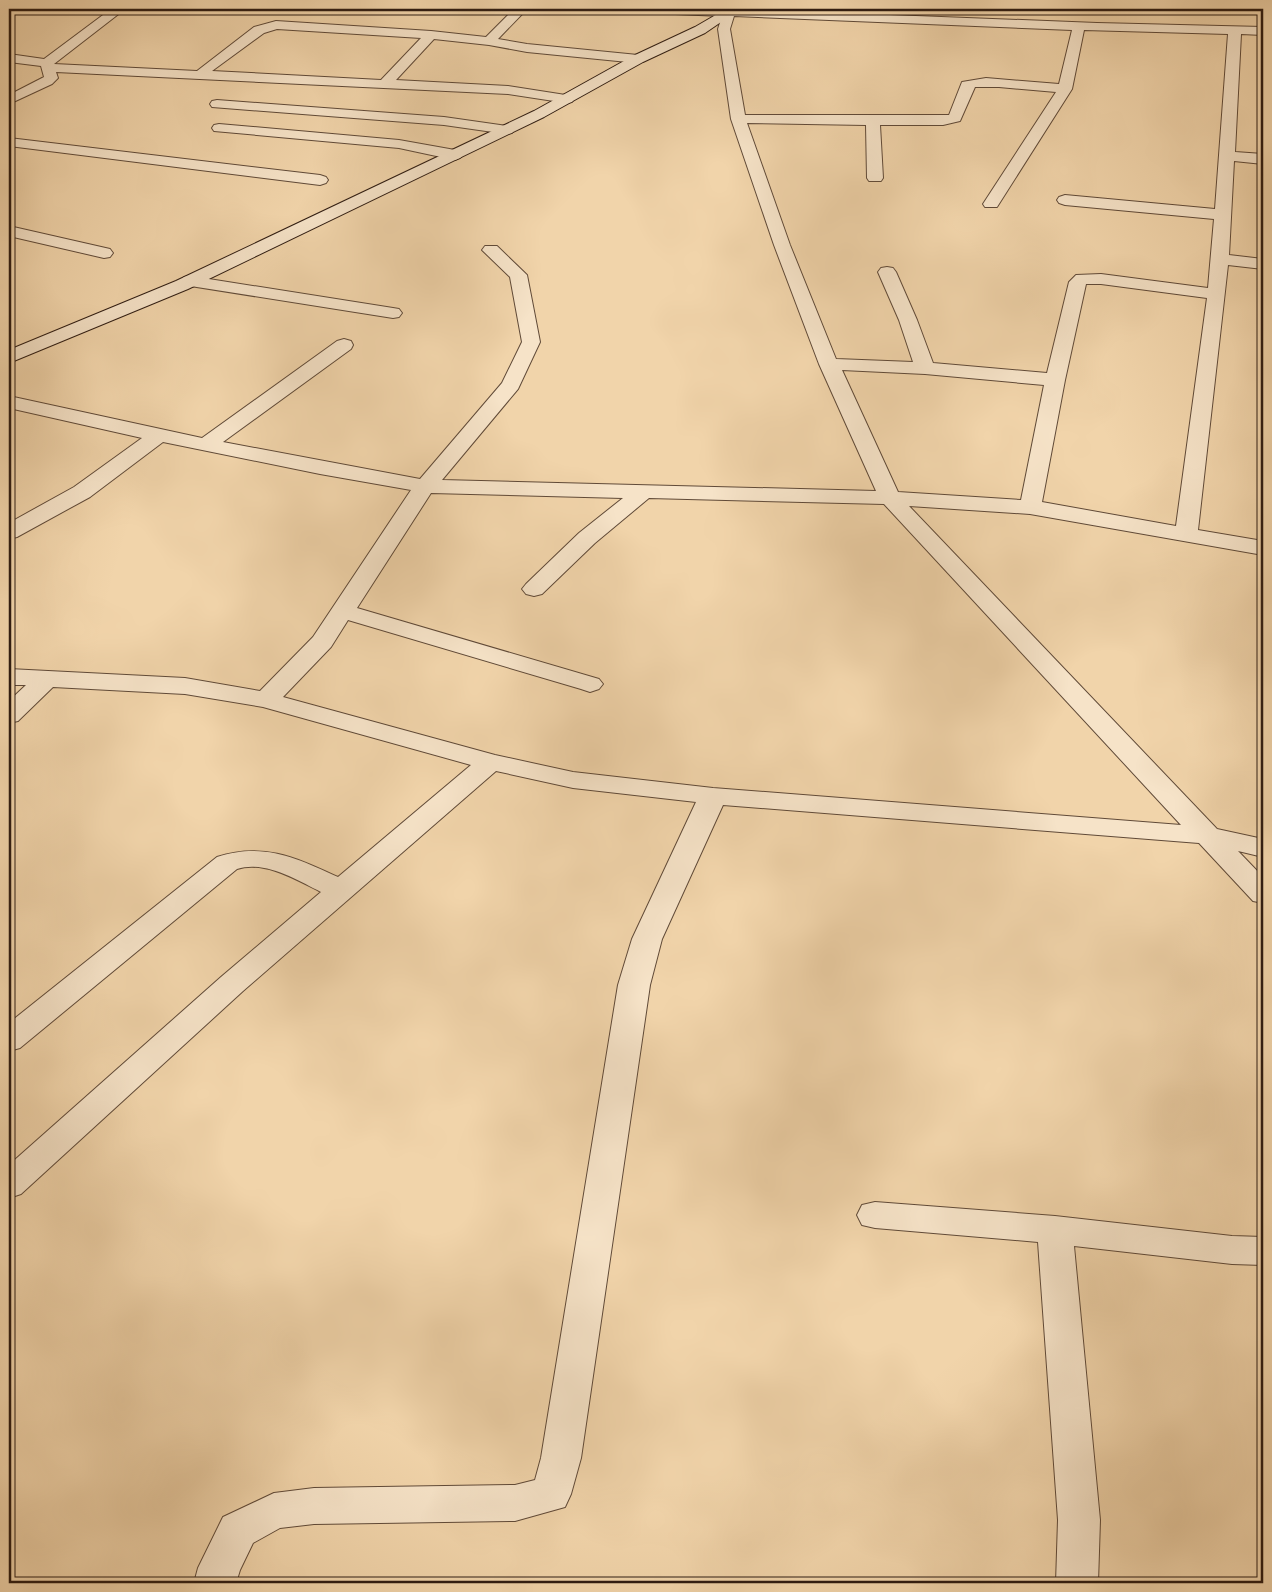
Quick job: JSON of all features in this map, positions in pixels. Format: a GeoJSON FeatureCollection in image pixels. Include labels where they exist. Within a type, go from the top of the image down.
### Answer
{"type":"FeatureCollection","features":[{"type":"Feature","properties":{"kind":"street"},"geometry":{"type":"LineString","coordinates":[[48,65],[119,9]]}},
{"type":"Feature","properties":{"kind":"street"},"geometry":{"type":"LineString","coordinates":[[489,41],[521,9]]}},
{"type":"Feature","properties":{"kind":"street"},"geometry":{"type":"LineString","coordinates":[[652,9],[918,14],[996,22],[1263,31]]}},
{"type":"Feature","properties":{"kind":"street"},"geometry":{"type":"LineString","coordinates":[[996,22],[1005,9]]}},
{"type":"Feature","properties":{"kind":"street"},"geometry":{"type":"LineString","coordinates":[[1037,24],[1048,9]]}},
{"type":"Feature","properties":{"kind":"street"},"geometry":{"type":"LineString","coordinates":[[9,357],[190,281],[455,155],[567,99],[638,59],[700,30],[732,11]]}},
{"type":"Feature","properties":{"kind":"street"},"geometry":{"type":"LineString","coordinates":[[732,11],[724,29],[738,119],[782,245],[829,364],[890,498],[1263,894]]}},
{"type":"Feature","properties":{"kind":"street"},"geometry":{"type":"LineString","coordinates":[[202,75],[204,71],[258,30],[266,27],[290,26],[431,35],[489,41],[526,48],[638,59]]}},
{"type":"Feature","properties":{"kind":"street"},"geometry":{"type":"LineString","coordinates":[[991,204],[1065,89],[1078,26]]}},
{"type":"Feature","properties":{"kind":"street"},"geometry":{"type":"LineString","coordinates":[[1186,534],[1217,294],[1234,30]]}},
{"type":"Feature","properties":{"kind":"street"},"geometry":{"type":"LineString","coordinates":[[384,85],[431,35]]}},
{"type":"Feature","properties":{"kind":"street"},"geometry":{"type":"LineString","coordinates":[[9,58],[48,65],[202,75],[508,90],[567,99]]}},
{"type":"Feature","properties":{"kind":"street"},"geometry":{"type":"LineString","coordinates":[[9,100],[51,78],[48,65]]}},
{"type":"Feature","properties":{"kind":"street"},"geometry":{"type":"LineString","coordinates":[[738,119],[952,120],[957,115],[967,85],[970,84],[987,83],[1065,89]]}},
{"type":"Feature","properties":{"kind":"street"},"geometry":{"type":"LineString","coordinates":[[217,104],[444,121],[507,130]]}},
{"type":"Feature","properties":{"kind":"street"},"geometry":{"type":"LineString","coordinates":[[873,121],[875,178]]}},
{"type":"Feature","properties":{"kind":"street"},"geometry":{"type":"LineString","coordinates":[[220,128],[399,144],[455,155]]}},
{"type":"Feature","properties":{"kind":"street"},"geometry":{"type":"LineString","coordinates":[[9,142],[320,180]]}},
{"type":"Feature","properties":{"kind":"street"},"geometry":{"type":"LineString","coordinates":[[1226,156],[1263,159]]}},
{"type":"Feature","properties":{"kind":"street"},"geometry":{"type":"LineString","coordinates":[[1065,200],[1223,215]]}},
{"type":"Feature","properties":{"kind":"street"},"geometry":{"type":"LineString","coordinates":[[9,230],[104,253]]}},
{"type":"Feature","properties":{"kind":"street"},"geometry":{"type":"LineString","coordinates":[[266,700],[322,642],[425,486],[510,385],[531,342],[518,275],[491,250]]}},
{"type":"Feature","properties":{"kind":"street"},"geometry":{"type":"LineString","coordinates":[[1220,259],[1263,264]]}},
{"type":"Feature","properties":{"kind":"street"},"geometry":{"type":"LineString","coordinates":[[887,272],[908,320],[925,368]]}},
{"type":"Feature","properties":{"kind":"street"},"geometry":{"type":"LineString","coordinates":[[1030,507],[1055,380],[1078,282],[1082,279],[1101,279],[1217,294]]}},
{"type":"Feature","properties":{"kind":"street"},"geometry":{"type":"LineString","coordinates":[[190,281],[393,313]]}},
{"type":"Feature","properties":{"kind":"street"},"geometry":{"type":"LineString","coordinates":[[206,445],[344,345]]}},
{"type":"Feature","properties":{"kind":"street"},"geometry":{"type":"LineString","coordinates":[[829,364],[925,368],[1055,380]]}},
{"type":"Feature","properties":{"kind":"street"},"geometry":{"type":"LineString","coordinates":[[9,402],[206,445],[379,479],[425,486],[890,498],[1030,507],[1263,548]]}},
{"type":"Feature","properties":{"kind":"street"},"geometry":{"type":"LineString","coordinates":[[9,532],[82,492],[159,435]]}},
{"type":"Feature","properties":{"kind":"street"},"geometry":{"type":"LineString","coordinates":[[534,589],[588,538],[645,491]]}},
{"type":"Feature","properties":{"kind":"street"},"geometry":{"type":"LineString","coordinates":[[342,611],[590,684]]}},
{"type":"Feature","properties":{"kind":"street"},"geometry":{"type":"LineString","coordinates":[[9,677],[185,686],[266,700],[491,762],[573,780],[713,796],[1206,835],[1263,848]]}},
{"type":"Feature","properties":{"kind":"street"},"geometry":{"type":"LineString","coordinates":[[9,715],[46,680]]}},
{"type":"Feature","properties":{"kind":"street"},"geometry":{"type":"LineString","coordinates":[[9,1185],[232,984],[491,762]]}},
{"type":"Feature","properties":{"kind":"street"},"geometry":{"type":"LineString","coordinates":[[215,1583],[218,1568],[238,1530],[274,1511],[314,1506],[515,1503],[551,1494],[561,1458],[634,985],[647,939],[713,796]]}},
{"type":"Feature","properties":{"kind":"street"},"geometry":{"type":"LineString","coordinates":[[9,1040],[227,863],[237,858],[263,858],[342,890]]}},
{"type":"Feature","properties":{"kind":"street"},"geometry":{"type":"LineString","coordinates":[[875,1215],[1055,1230],[1232,1250],[1263,1251]]}},
{"type":"Feature","properties":{"kind":"street"},"geometry":{"type":"LineString","coordinates":[[1055,1230],[1079,1520],[1077,1583]]}}]}
